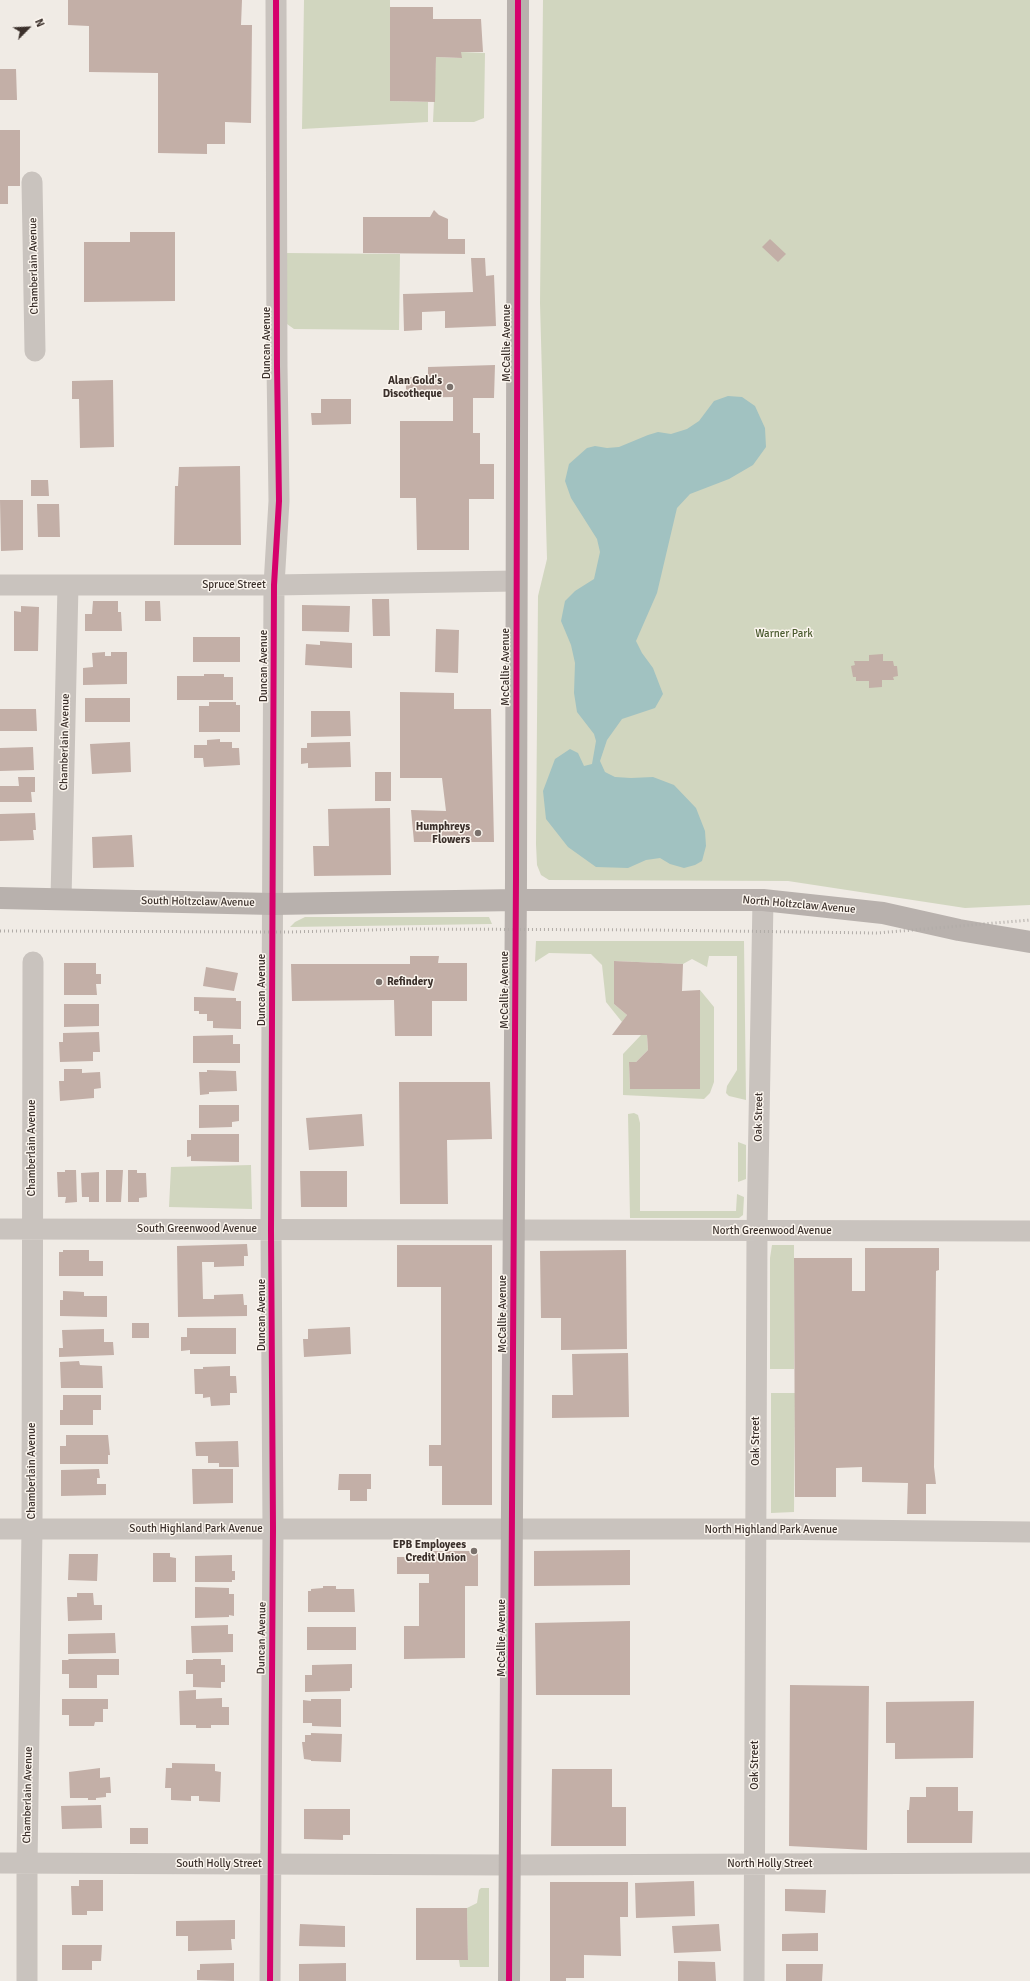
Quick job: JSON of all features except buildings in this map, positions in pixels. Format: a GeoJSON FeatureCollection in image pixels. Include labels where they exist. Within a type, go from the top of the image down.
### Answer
{"type":"FeatureCollection","features":[{"type":"Feature","properties":{"kind":"main road","name":"McCallie Avenue"},"geometry":{"type":"LineString","coordinates":[[509,1981],[516,900],[518,0]]}},
{"type":"Feature","properties":{"kind":"main road","name":"South Holtzclaw Avenue"},"geometry":{"type":"LineString","coordinates":[[0,898],[273,904],[516,900]]}},
{"type":"Feature","properties":{"kind":"main road","name":"North Holtzclaw Avenue"},"geometry":{"type":"LineString","coordinates":[[516,900],[763,900],[883,912],[959,930],[1030,942]]}},
{"type":"Feature","properties":{"kind":"street","name":"Duncan Avenue"},"geometry":{"type":"LineString","coordinates":[[270,1981],[274,1529],[271,1230],[274,585],[279,500],[276,0]]}},
{"type":"Feature","properties":{"kind":"street","name":"Chamberlain Avenue"},"geometry":{"type":"LineString","coordinates":[[32,182],[35,350]]}},
{"type":"Feature","properties":{"kind":"street","name":"Spruce Street"},"geometry":{"type":"LineString","coordinates":[[0,584],[274,585],[516,581]]}},
{"type":"Feature","properties":{"kind":"street","name":"Chamberlain Avenue"},"geometry":{"type":"LineString","coordinates":[[61,899],[68,585]]}},
{"type":"Feature","properties":{"kind":"street","name":"Oak Street"},"geometry":{"type":"LineString","coordinates":[[754,1981],[757,1231],[763,900]]}},
{"type":"Feature","properties":{"kind":"street","name":"Chamberlain Avenue"},"geometry":{"type":"LineString","coordinates":[[28,1981],[27,1863],[32,1529],[33,962]]}},
{"type":"Feature","properties":{"kind":"street","name":"South Greenwood Avenue"},"geometry":{"type":"LineString","coordinates":[[0,1229],[514,1231]]}},
{"type":"Feature","properties":{"kind":"street","name":"North Greenwood Avenue"},"geometry":{"type":"LineString","coordinates":[[514,1231],[1030,1231]]}},
{"type":"Feature","properties":{"kind":"street","name":"South Highland Park Avenue"},"geometry":{"type":"LineString","coordinates":[[0,1529],[512,1530]]}},
{"type":"Feature","properties":{"kind":"street","name":"North Highland Park Avenue"},"geometry":{"type":"LineString","coordinates":[[512,1530],[755,1529],[1030,1532]]}},
{"type":"Feature","properties":{"kind":"street","name":"South Holly Street"},"geometry":{"type":"LineString","coordinates":[[0,1863],[510,1865]]}},
{"type":"Feature","properties":{"kind":"street","name":"North Holly Street"},"geometry":{"type":"LineString","coordinates":[[510,1865],[1030,1863]]}},
{"type":"Feature","properties":{"kind":"green space"},"geometry":{"type":"Polygon","coordinates":[[[304,0],[390,0],[390,101],[428,102],[428,122],[302,129],[304,0]]]}},
{"type":"Feature","properties":{"kind":"green space","name":"Warner Park"},"geometry":{"type":"Polygon","coordinates":[[[543,0],[1030,0],[1030,905],[965,908],[788,881],[549,880],[541,875],[537,865],[536,844],[538,596],[547,559],[540,303],[543,0]]]}},
{"type":"Feature","properties":{"kind":"green space"},"geometry":{"type":"Polygon","coordinates":[[[461,52],[485,53],[484,118],[474,122],[433,122],[436,57],[461,58],[461,52]]]}},
{"type":"Feature","properties":{"kind":"green space"},"geometry":{"type":"Polygon","coordinates":[[[286,253],[400,254],[399,330],[294,329],[287,324],[286,253]]]}},
{"type":"Feature","properties":{"kind":"green space"},"geometry":{"type":"Polygon","coordinates":[[[305,917],[489,917],[492,924],[290,927],[295,922],[305,917]]]}},
{"type":"Feature","properties":{"kind":"green space"},"geometry":{"type":"Polygon","coordinates":[[[536,941],[744,941],[746,1100],[729,1096],[726,1093],[727,1086],[737,1070],[737,956],[709,956],[707,967],[692,959],[683,964],[614,961],[614,1004],[627,1015],[622,1022],[606,1002],[602,965],[591,954],[549,953],[535,962],[536,941]]]}},
{"type":"Feature","properties":{"kind":"green space"},"geometry":{"type":"Polygon","coordinates":[[[700,990],[714,1007],[714,1082],[710,1093],[704,1099],[623,1095],[623,1054],[641,1035],[647,1035],[648,1050],[636,1062],[629,1062],[630,1089],[700,1089],[700,990]]]}},
{"type":"Feature","properties":{"kind":"green space"},"geometry":{"type":"Polygon","coordinates":[[[634,1113],[638,1115],[640,1123],[640,1211],[736,1211],[737,1194],[744,1197],[743,1215],[739,1218],[630,1218],[628,1114],[634,1113]]]}},
{"type":"Feature","properties":{"kind":"green space"},"geometry":{"type":"Polygon","coordinates":[[[738,1142],[746,1145],[746,1179],[738,1182],[738,1142]]]}},
{"type":"Feature","properties":{"kind":"green space"},"geometry":{"type":"Polygon","coordinates":[[[251,1165],[252,1209],[169,1207],[171,1167],[251,1165]]]}},
{"type":"Feature","properties":{"kind":"green space"},"geometry":{"type":"Polygon","coordinates":[[[772,1245],[794,1245],[794,1369],[770,1369],[770,1258],[772,1245]]]}},
{"type":"Feature","properties":{"kind":"green space"},"geometry":{"type":"Polygon","coordinates":[[[771,1393],[795,1393],[794,1512],[771,1513],[771,1393]]]}},
{"type":"Feature","properties":{"kind":"green space"},"geometry":{"type":"Polygon","coordinates":[[[481,1888],[489,1888],[489,1967],[460,1967],[459,1960],[468,1960],[467,1908],[477,1903],[479,1890],[481,1888]]]}},
{"type":"Feature","properties":{"kind":"water"},"geometry":{"type":"Polygon","coordinates":[[[728,396],[742,397],[755,406],[765,428],[766,447],[753,465],[729,479],[690,494],[677,508],[657,593],[636,641],[642,653],[653,668],[663,694],[655,708],[622,719],[607,740],[600,761],[605,772],[615,777],[653,777],[674,785],[696,808],[705,831],[706,846],[702,861],[684,868],[670,864],[660,858],[646,860],[628,868],[596,867],[568,847],[546,819],[543,791],[555,759],[570,749],[578,753],[584,766],[592,764],[596,741],[594,734],[577,712],[574,693],[575,663],[571,645],[561,621],[565,601],[575,591],[594,579],[600,552],[597,539],[571,498],[565,481],[569,464],[587,448],[595,446],[607,448],[619,447],[658,432],[671,434],[687,429],[699,421],[714,401],[728,396]]]}},
{"type":"Feature","properties":{"kind":"railway"},"geometry":{"type":"LineString","coordinates":[[0,931],[288,932],[410,929],[877,933],[1030,920]]}},
{"type":"Feature","properties":{"kind":"cycle path"},"geometry":{"type":"LineString","coordinates":[[270,1981],[273,1529],[271,1230],[274,585],[279,501],[276,0]]}},
{"type":"Feature","properties":{"kind":"cycle path"},"geometry":{"type":"LineString","coordinates":[[509,1981],[516,879],[518,0]]}},
{"type":"Feature","properties":{"kind":"place","name":"Alan Gold's Discotheque"},"geometry":{"type":"Point","coordinates":[450,387]}},
{"type":"Feature","properties":{"kind":"place","name":"Humphreys Flowers"},"geometry":{"type":"Point","coordinates":[478,833]}},
{"type":"Feature","properties":{"kind":"place","name":"Refindery"},"geometry":{"type":"Point","coordinates":[379,982]}},
{"type":"Feature","properties":{"kind":"place","name":"EPB Employees Credit Union"},"geometry":{"type":"Point","coordinates":[474,1551]}}]}
